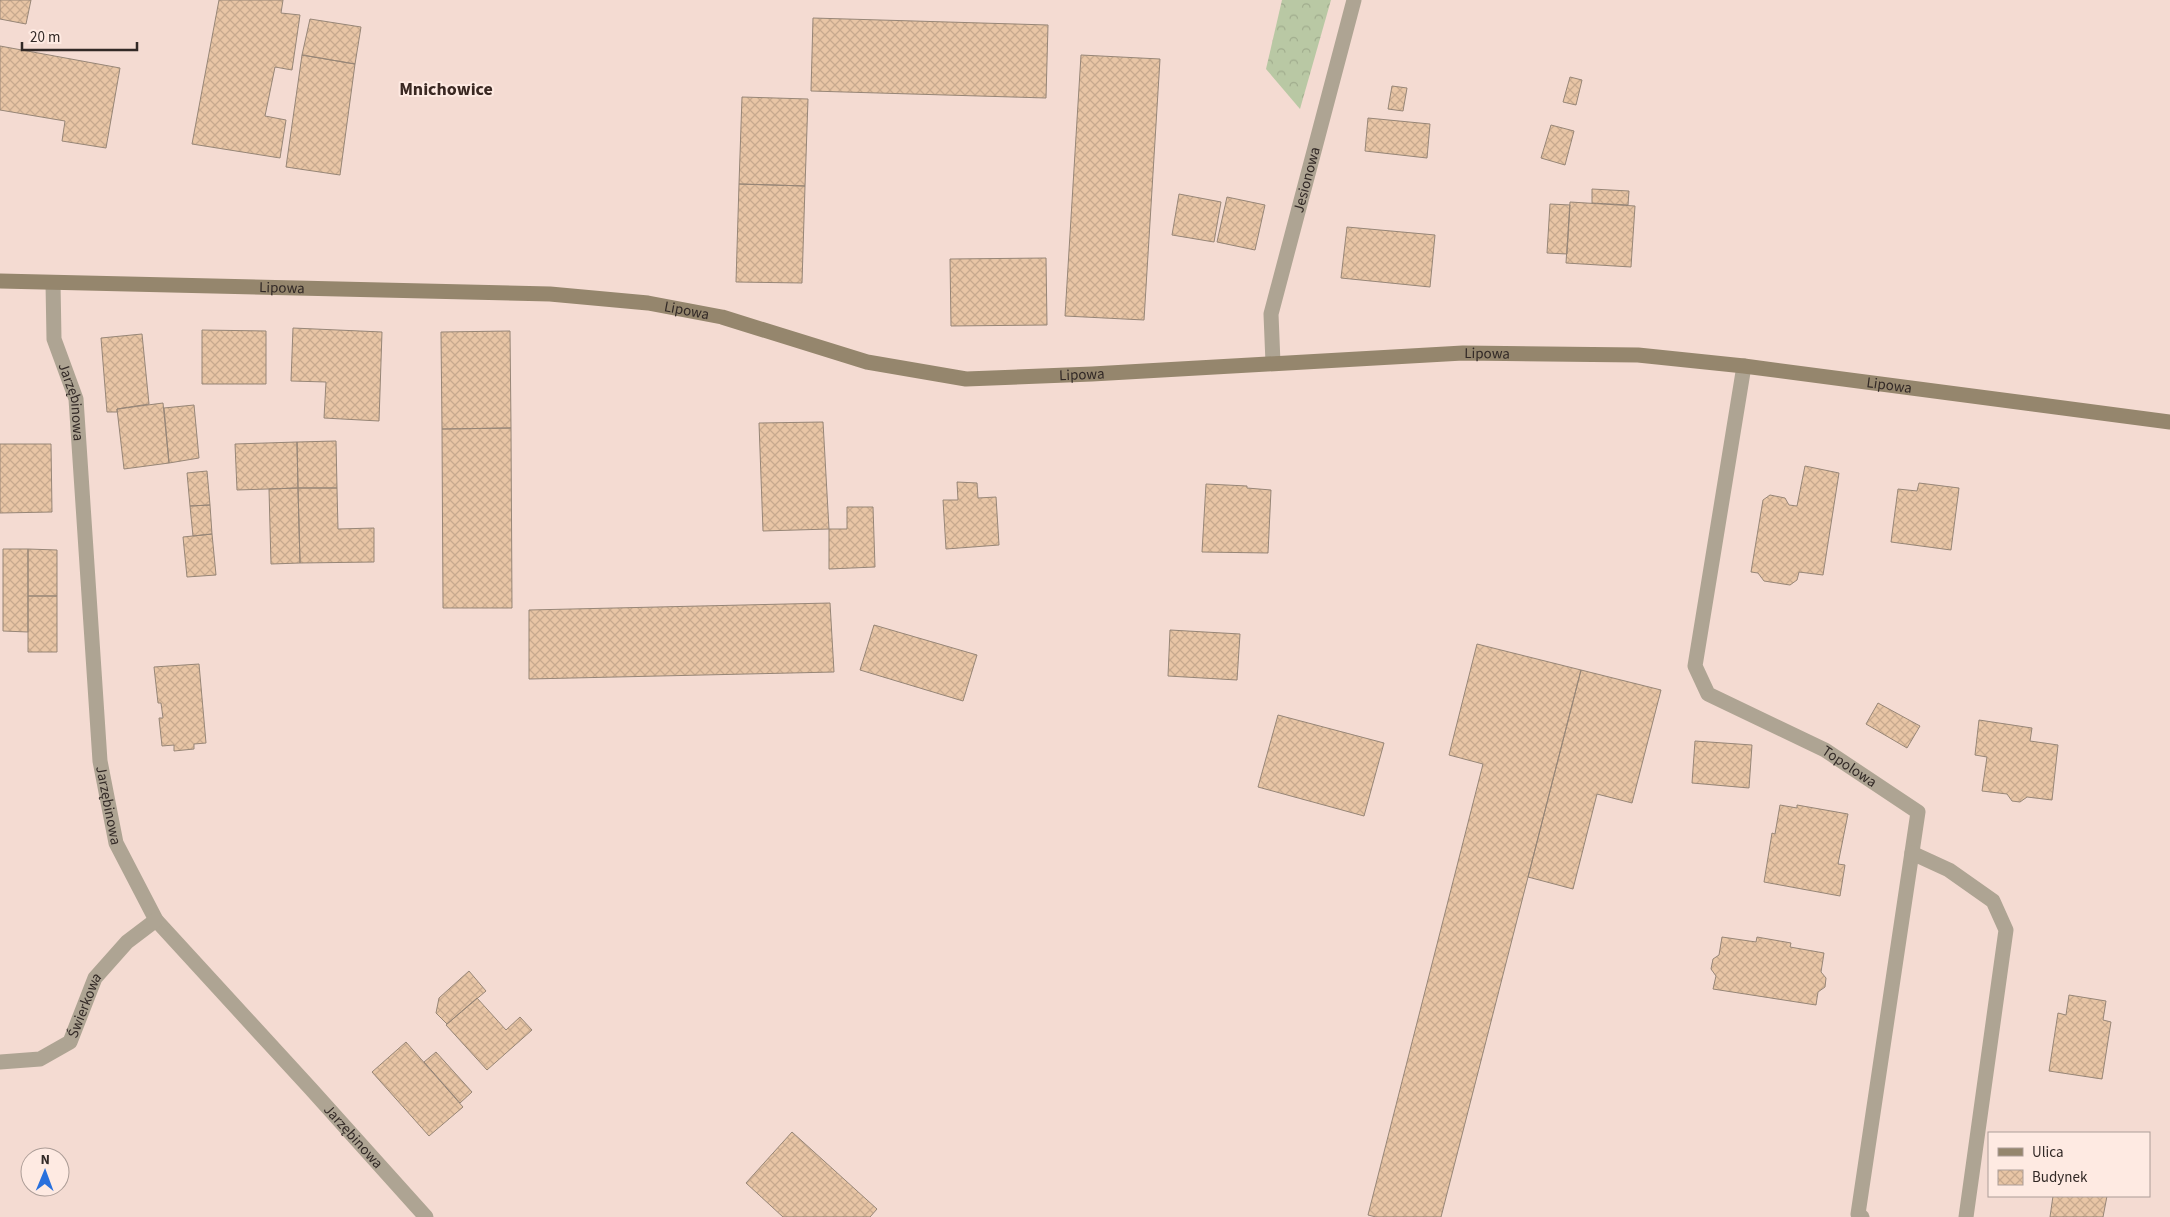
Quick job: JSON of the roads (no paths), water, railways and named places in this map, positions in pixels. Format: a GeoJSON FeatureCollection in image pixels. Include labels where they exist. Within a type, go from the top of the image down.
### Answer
{"type":"FeatureCollection","features":[{"type":"Feature","properties":{"kind":"street","name":"Jesionowa"},"geometry":{"type":"LineString","coordinates":[[1272,363],[1271,314],[1354,0]]}},
{"type":"Feature","properties":{"kind":"street","name":"Lipowa"},"geometry":{"type":"LineString","coordinates":[[0,281],[550,294],[648,303],[722,317],[867,362],[966,379],[1092,374],[1463,353],[1638,355],[1744,366],[2170,422]]}},
{"type":"Feature","properties":{"kind":"street","name":"Jarzębinowa"},"geometry":{"type":"LineString","coordinates":[[53,282],[54,339],[76,399],[100,761],[116,842],[156,920],[426,1217]]}},
{"type":"Feature","properties":{"kind":"street","name":"Topolowa"},"geometry":{"type":"LineString","coordinates":[[1744,366],[1695,666],[1708,694],[1825,750],[1918,812],[1858,1214],[1862,1217]]}},
{"type":"Feature","properties":{"kind":"street"},"geometry":{"type":"LineString","coordinates":[[1912,853],[1949,870],[1994,901],[2006,930],[1966,1217]]}},
{"type":"Feature","properties":{"kind":"street","name":"Świerkowa"},"geometry":{"type":"LineString","coordinates":[[0,1062],[40,1059],[70,1042],[95,978],[127,942],[156,920]]}},
{"type":"Feature","properties":{"kind":"district","name":"Mnichowice"},"geometry":{"type":"Point","coordinates":[446,89]}}]}
